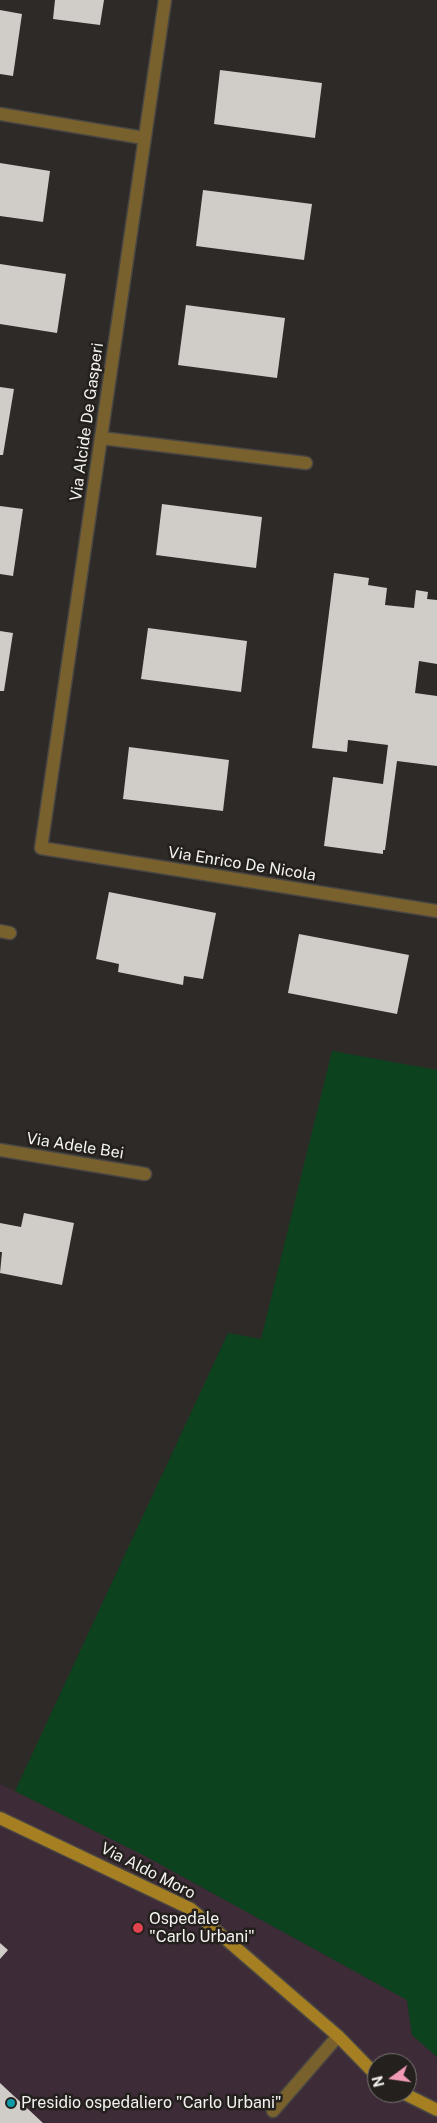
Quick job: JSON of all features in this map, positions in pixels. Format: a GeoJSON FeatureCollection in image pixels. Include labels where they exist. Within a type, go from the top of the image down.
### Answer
{"type":"FeatureCollection","features":[{"type":"Feature","properties":{"kind":"street","name":"Via Alcide De Gasperi"},"geometry":{"type":"LineString","coordinates":[[41,848],[144,138],[166,0]]}},
{"type":"Feature","properties":{"kind":"street"},"geometry":{"type":"LineString","coordinates":[[0,114],[144,138]]}},
{"type":"Feature","properties":{"kind":"street"},"geometry":{"type":"LineString","coordinates":[[101,438],[306,463]]}},
{"type":"Feature","properties":{"kind":"street","name":"Via Enrico De Nicola"},"geometry":{"type":"LineString","coordinates":[[41,848],[437,912]]}},
{"type":"Feature","properties":{"kind":"street","name":"Via Adele Bei"},"geometry":{"type":"LineString","coordinates":[[0,1150],[145,1174]]}},
{"type":"Feature","properties":{"kind":"street","name":"Via Aldo Moro"},"geometry":{"type":"LineString","coordinates":[[0,1818],[191,1910],[338,2036],[367,2066]]}},
{"type":"Feature","properties":{"kind":"street"},"geometry":{"type":"LineString","coordinates":[[273,2111],[338,2036]]}},
{"type":"Feature","properties":{"kind":"street"},"geometry":{"type":"LineString","coordinates":[[417,2100],[437,2110]]}},
{"type":"Feature","properties":{"kind":"shaded area","name":"Ospedale \"Carlo Urbani\""},"geometry":{"type":"Polygon","coordinates":[[[0,1784],[145,1856],[407,2000],[412,2035],[437,2057],[437,2123],[0,2123],[0,1784]]]}},
{"type":"Feature","properties":{"kind":"green space"},"geometry":{"type":"Polygon","coordinates":[[[332,1051],[437,1070],[437,2057],[412,2035],[407,2000],[145,1856],[15,1791],[228,1333],[261,1339],[332,1051]]]}},
{"type":"Feature","properties":{"kind":"building"},"geometry":{"type":"Polygon","coordinates":[[[55,0],[104,0],[100,25],[53,19],[55,0]]]}},
{"type":"Feature","properties":{"kind":"building"},"geometry":{"type":"Polygon","coordinates":[[[0,10],[22,14],[13,76],[0,74],[0,10]]]}},
{"type":"Feature","properties":{"kind":"building"},"geometry":{"type":"Polygon","coordinates":[[[220,70],[322,83],[315,138],[214,124],[220,70]]]}},
{"type":"Feature","properties":{"kind":"building"},"geometry":{"type":"Polygon","coordinates":[[[0,163],[50,171],[43,222],[0,216],[0,163]]]}},
{"type":"Feature","properties":{"kind":"building"},"geometry":{"type":"Polygon","coordinates":[[[203,190],[312,204],[304,260],[196,246],[203,190]]]}},
{"type":"Feature","properties":{"kind":"building"},"geometry":{"type":"Polygon","coordinates":[[[0,264],[66,274],[57,333],[0,324],[0,264]]]}},
{"type":"Feature","properties":{"kind":"building"},"geometry":{"type":"Polygon","coordinates":[[[186,305],[285,318],[277,378],[178,365],[186,305]]]}},
{"type":"Feature","properties":{"kind":"building"},"geometry":{"type":"Polygon","coordinates":[[[0,387],[14,389],[3,455],[0,455],[0,387]]]}},
{"type":"Feature","properties":{"kind":"building"},"geometry":{"type":"Polygon","coordinates":[[[162,504],[262,517],[256,568],[156,555],[162,504]]]}},
{"type":"Feature","properties":{"kind":"building"},"geometry":{"type":"Polygon","coordinates":[[[0,506],[23,509],[13,576],[0,574],[0,506]]]}},
{"type":"Feature","properties":{"kind":"building"},"geometry":{"type":"Polygon","coordinates":[[[334,573],[369,578],[368,585],[387,588],[385,605],[414,608],[416,590],[428,592],[427,599],[437,600],[437,664],[419,661],[415,693],[437,696],[437,766],[397,761],[383,854],[324,846],[333,777],[383,784],[388,745],[348,740],[347,752],[312,748],[334,573]]]}},
{"type":"Feature","properties":{"kind":"building"},"geometry":{"type":"Polygon","coordinates":[[[148,628],[247,641],[241,692],[141,679],[148,628]]]}},
{"type":"Feature","properties":{"kind":"building"},"geometry":{"type":"Polygon","coordinates":[[[0,631],[13,633],[4,691],[0,691],[0,631]]]}},
{"type":"Feature","properties":{"kind":"building"},"geometry":{"type":"Polygon","coordinates":[[[129,747],[229,760],[223,811],[123,799],[129,747]]]}},
{"type":"Feature","properties":{"kind":"building"},"geometry":{"type":"Polygon","coordinates":[[[109,892],[216,913],[203,979],[184,976],[183,985],[118,972],[119,964],[96,959],[109,892]]]}},
{"type":"Feature","properties":{"kind":"building"},"geometry":{"type":"Polygon","coordinates":[[[299,934],[409,955],[397,1014],[288,993],[299,934]]]}},
{"type":"Feature","properties":{"kind":"building"},"geometry":{"type":"Polygon","coordinates":[[[24,1213],[74,1223],[62,1285],[0,1273],[2,1252],[0,1252],[0,1223],[21,1227],[24,1213]]]}},
{"type":"Feature","properties":{"kind":"building"},"geometry":{"type":"Polygon","coordinates":[[[0,1943],[8,1950],[0,1959],[0,1943]]]}},
{"type":"Feature","properties":{"kind":"building","name":"Presidio ospedaliero \"Carlo Urbani\""},"geometry":{"type":"Polygon","coordinates":[[[0,2083],[43,2123],[0,2123],[0,2083]]]}},
{"type":"Feature","properties":{"kind":"place","name":"Ospedale \"Carlo Urbani\""},"geometry":{"type":"Point","coordinates":[138,1928]}},
{"type":"Feature","properties":{"kind":"place","name":"Presidio ospedaliero \"Carlo Urbani\""},"geometry":{"type":"Point","coordinates":[11,2103]}}]}
